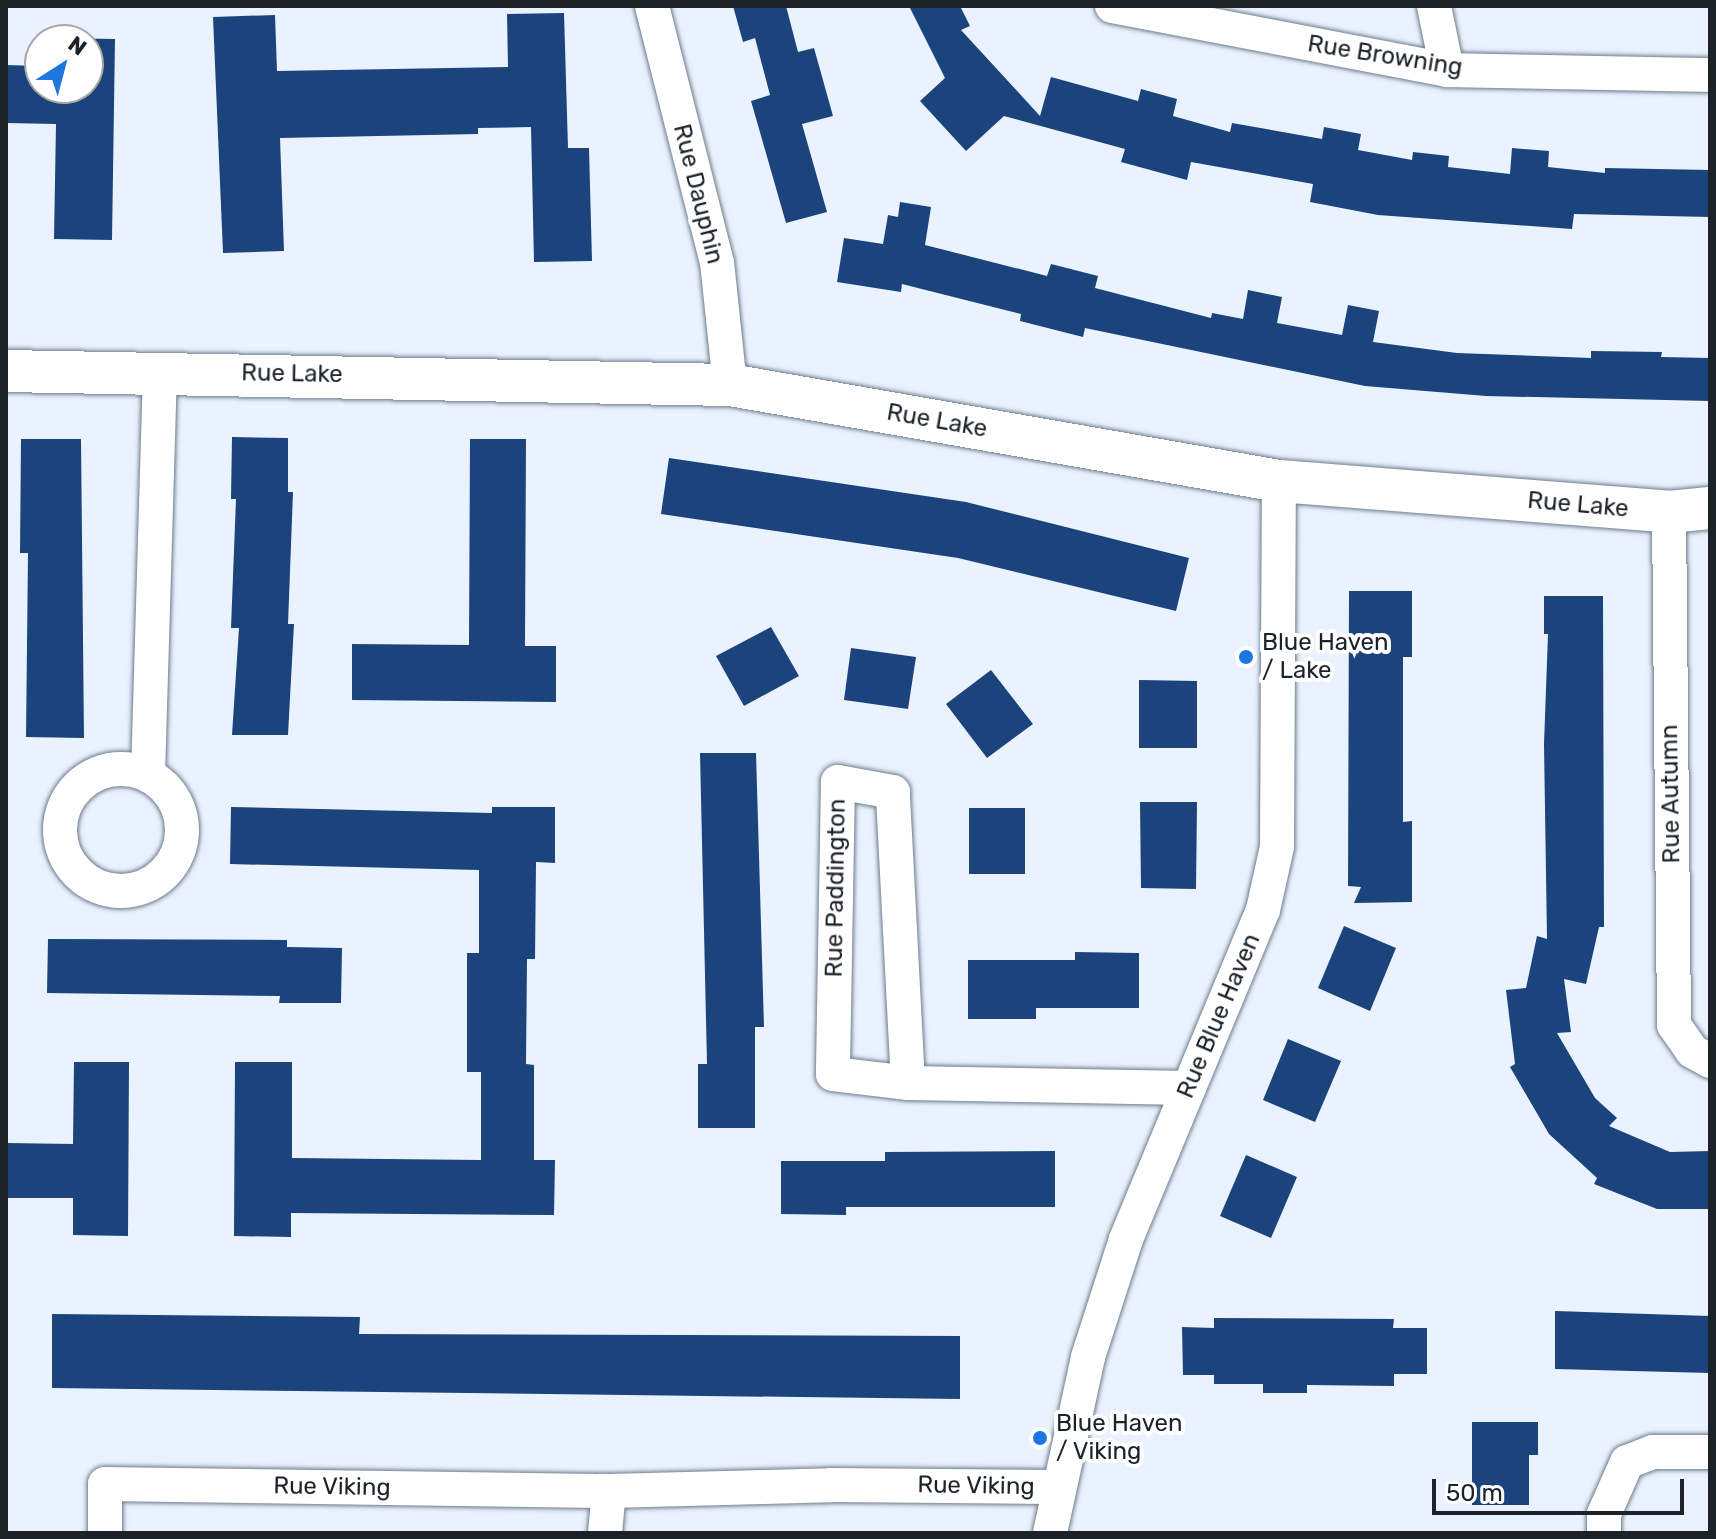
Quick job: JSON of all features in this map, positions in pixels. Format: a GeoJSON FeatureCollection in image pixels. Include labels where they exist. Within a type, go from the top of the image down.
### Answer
{"type":"FeatureCollection","features":[{"type":"Feature","properties":{"kind":"street","name":"Rue Dauphin"},"geometry":{"type":"LineString","coordinates":[[652,6],[717,262],[730,385]]}},
{"type":"Feature","properties":{"kind":"street","name":"Rue Browning"},"geometry":{"type":"LineString","coordinates":[[1112,6],[1447,70],[1710,75]]}},
{"type":"Feature","properties":{"kind":"street"},"geometry":{"type":"LineString","coordinates":[[1434,6],[1447,70]]}},
{"type":"Feature","properties":{"kind":"street","name":"Rue Lake"},"geometry":{"type":"LineString","coordinates":[[6,371],[160,371],[730,385],[1279,481],[1669,512],[1710,508]]}},
{"type":"Feature","properties":{"kind":"street"},"geometry":{"type":"LineString","coordinates":[[148,775],[160,371]]}},
{"type":"Feature","properties":{"kind":"street","name":"Rue Blue Haven"},"geometry":{"type":"LineString","coordinates":[[1050,1533],[1056,1487],[1088,1357],[1126,1239],[1263,910],[1277,847],[1279,481]]}},
{"type":"Feature","properties":{"kind":"street","name":"Rue Autumn"},"geometry":{"type":"LineString","coordinates":[[1669,512],[1674,1025],[1692,1051],[1710,1061]]}},
{"type":"Feature","properties":{"kind":"street","name":"Rue Paddington"},"geometry":{"type":"LineString","coordinates":[[908,1083],[893,792],[838,782],[833,1074],[908,1083],[1189,1088]]}},
{"type":"Feature","properties":{"kind":"street"},"geometry":{"type":"LineString","coordinates":[[1604,1533],[1604,1514],[1627,1462],[1653,1452],[1710,1452]]}},
{"type":"Feature","properties":{"kind":"street","name":"Rue Viking"},"geometry":{"type":"LineString","coordinates":[[105,1533],[105,1484],[609,1491],[831,1485],[1056,1487]]}},
{"type":"Feature","properties":{"kind":"street"},"geometry":{"type":"LineString","coordinates":[[605,1533],[609,1491]]}},
{"type":"Feature","properties":{"kind":"building"},"geometry":{"type":"Polygon","coordinates":[[[733,6],[786,6],[798,52],[814,48],[833,116],[802,124],[827,212],[786,223],[751,101],[770,95],[755,38],[743,42],[733,6]]]}},
{"type":"Feature","properties":{"kind":"building"},"geometry":{"type":"Polygon","coordinates":[[[909,6],[960,6],[970,26],[961,30],[1040,116],[1051,77],[1138,101],[1141,89],[1177,99],[1173,116],[1230,132],[1232,123],[1322,139],[1324,127],[1361,134],[1358,150],[1412,160],[1413,152],[1449,156],[1448,167],[1510,174],[1512,148],[1549,151],[1548,167],[1605,173],[1605,168],[1710,170],[1710,217],[1574,214],[1572,229],[1378,215],[1310,202],[1313,184],[1191,162],[1187,180],[1121,162],[1125,149],[1004,116],[966,151],[920,101],[945,78],[909,6]]]}},
{"type":"Feature","properties":{"kind":"building"},"geometry":{"type":"Polygon","coordinates":[[[564,13],[568,148],[589,148],[592,261],[534,262],[531,127],[478,128],[478,134],[280,138],[284,251],[223,253],[213,17],[275,15],[277,71],[508,67],[507,14],[564,13]]]}},
{"type":"Feature","properties":{"kind":"building"},"geometry":{"type":"Polygon","coordinates":[[[104,39],[115,39],[112,240],[54,239],[56,124],[6,123],[6,65],[24,66],[24,104],[104,104],[104,39]]]}},
{"type":"Feature","properties":{"kind":"building"},"geometry":{"type":"Polygon","coordinates":[[[900,202],[931,207],[925,245],[1047,276],[1051,264],[1098,276],[1095,288],[1211,318],[1212,313],[1243,319],[1248,290],[1282,297],[1277,323],[1342,335],[1348,305],[1379,311],[1373,342],[1457,353],[1591,358],[1591,351],[1662,352],[1661,357],[1710,358],[1710,401],[1486,396],[1365,386],[1085,328],[1083,337],[1020,321],[1021,314],[902,284],[901,292],[837,282],[844,238],[883,244],[888,215],[898,217],[900,202]]]}},
{"type":"Feature","properties":{"kind":"building"},"geometry":{"type":"Polygon","coordinates":[[[232,437],[288,438],[288,492],[293,492],[288,624],[294,624],[288,735],[232,735],[239,628],[231,628],[236,499],[231,499],[232,437]]]}},
{"type":"Feature","properties":{"kind":"building"},"geometry":{"type":"Polygon","coordinates":[[[21,439],[81,439],[84,738],[26,737],[28,553],[20,553],[21,439]]]}},
{"type":"Feature","properties":{"kind":"building"},"geometry":{"type":"Polygon","coordinates":[[[470,439],[526,439],[525,646],[556,646],[556,702],[352,700],[352,644],[469,645],[470,439]]]}},
{"type":"Feature","properties":{"kind":"building"},"geometry":{"type":"Polygon","coordinates":[[[669,458],[966,502],[1189,558],[1176,611],[958,558],[661,514],[669,458]]]}},
{"type":"Feature","properties":{"kind":"building"},"geometry":{"type":"Polygon","coordinates":[[[1349,591],[1412,591],[1412,657],[1403,657],[1403,822],[1412,821],[1412,902],[1354,903],[1361,887],[1348,886],[1349,591]]]}},
{"type":"Feature","properties":{"kind":"building"},"geometry":{"type":"Polygon","coordinates":[[[1544,596],[1603,596],[1604,927],[1599,927],[1586,984],[1564,979],[1571,1032],[1557,1033],[1595,1098],[1617,1118],[1609,1126],[1670,1152],[1710,1151],[1710,1209],[1657,1209],[1594,1184],[1597,1178],[1549,1134],[1510,1067],[1515,1064],[1506,990],[1526,988],[1537,936],[1547,939],[1544,744],[1548,634],[1544,634],[1544,596]]]}},
{"type":"Feature","properties":{"kind":"building"},"geometry":{"type":"Polygon","coordinates":[[[771,627],[799,676],[744,706],[716,656],[771,627]]]}},
{"type":"Feature","properties":{"kind":"building"},"geometry":{"type":"Polygon","coordinates":[[[851,648],[916,657],[908,709],[844,700],[851,648]]]}},
{"type":"Feature","properties":{"kind":"building"},"geometry":{"type":"Polygon","coordinates":[[[991,670],[1033,724],[987,758],[946,704],[991,670]]]}},
{"type":"Feature","properties":{"kind":"building"},"geometry":{"type":"Polygon","coordinates":[[[1139,680],[1197,681],[1197,748],[1139,748],[1139,680]]]}},
{"type":"Feature","properties":{"kind":"building"},"geometry":{"type":"Polygon","coordinates":[[[700,753],[756,753],[764,1027],[755,1027],[755,1128],[698,1128],[698,1064],[707,1064],[700,753]]]}},
{"type":"Feature","properties":{"kind":"building"},"geometry":{"type":"Polygon","coordinates":[[[1140,802],[1197,802],[1196,889],[1141,888],[1140,802]]]}},
{"type":"Feature","properties":{"kind":"building"},"geometry":{"type":"Polygon","coordinates":[[[231,807],[492,813],[492,807],[555,807],[555,863],[536,862],[535,959],[527,959],[526,1064],[534,1065],[534,1160],[555,1160],[554,1215],[291,1213],[291,1237],[234,1236],[235,1062],[292,1062],[292,1158],[481,1160],[481,1072],[467,1072],[467,953],[479,953],[479,870],[230,864],[231,807]]]}},
{"type":"Feature","properties":{"kind":"building"},"geometry":{"type":"Polygon","coordinates":[[[969,808],[1025,808],[1025,874],[969,874],[969,808]]]}},
{"type":"Feature","properties":{"kind":"building"},"geometry":{"type":"Polygon","coordinates":[[[1344,926],[1396,948],[1370,1011],[1318,988],[1344,926]]]}},
{"type":"Feature","properties":{"kind":"building"},"geometry":{"type":"Polygon","coordinates":[[[48,939],[287,940],[287,947],[342,948],[341,1003],[279,1003],[280,996],[47,993],[48,939]]]}},
{"type":"Feature","properties":{"kind":"building"},"geometry":{"type":"Polygon","coordinates":[[[1075,952],[1139,953],[1139,1008],[1036,1008],[1036,1019],[968,1019],[968,960],[1075,960],[1075,952]]]}},
{"type":"Feature","properties":{"kind":"building"},"geometry":{"type":"Polygon","coordinates":[[[1288,1039],[1341,1061],[1315,1122],[1263,1100],[1288,1039]]]}},
{"type":"Feature","properties":{"kind":"building"},"geometry":{"type":"Polygon","coordinates":[[[74,1062],[129,1062],[128,1236],[73,1235],[73,1198],[6,1198],[6,1143],[73,1144],[74,1062]]]}},
{"type":"Feature","properties":{"kind":"building"},"geometry":{"type":"Polygon","coordinates":[[[1055,1151],[1055,1207],[846,1207],[846,1215],[781,1214],[781,1161],[885,1161],[885,1152],[1055,1151]]]}},
{"type":"Feature","properties":{"kind":"building"},"geometry":{"type":"Polygon","coordinates":[[[1246,1155],[1297,1177],[1271,1238],[1220,1216],[1246,1155]]]}},
{"type":"Feature","properties":{"kind":"building"},"geometry":{"type":"Polygon","coordinates":[[[1555,1311],[1710,1316],[1710,1373],[1555,1369],[1555,1311]]]}},
{"type":"Feature","properties":{"kind":"building"},"geometry":{"type":"Polygon","coordinates":[[[52,1314],[360,1317],[359,1334],[960,1336],[960,1399],[52,1388],[52,1314]]]}},
{"type":"Feature","properties":{"kind":"building"},"geometry":{"type":"Polygon","coordinates":[[[1214,1318],[1394,1319],[1393,1328],[1427,1328],[1427,1374],[1394,1374],[1394,1386],[1307,1385],[1307,1393],[1263,1393],[1263,1384],[1214,1384],[1214,1375],[1183,1375],[1182,1327],[1214,1328],[1214,1318]]]}},
{"type":"Feature","properties":{"kind":"building"},"geometry":{"type":"Polygon","coordinates":[[[1472,1422],[1538,1422],[1538,1455],[1529,1455],[1529,1505],[1472,1505],[1472,1422]]]}},
{"type":"Feature","properties":{"kind":"place","name":"Blue Haven / Lake"},"geometry":{"type":"Point","coordinates":[1246,657]}},
{"type":"Feature","properties":{"kind":"place","name":"Blue Haven / Viking"},"geometry":{"type":"Point","coordinates":[1040,1438]}}]}
